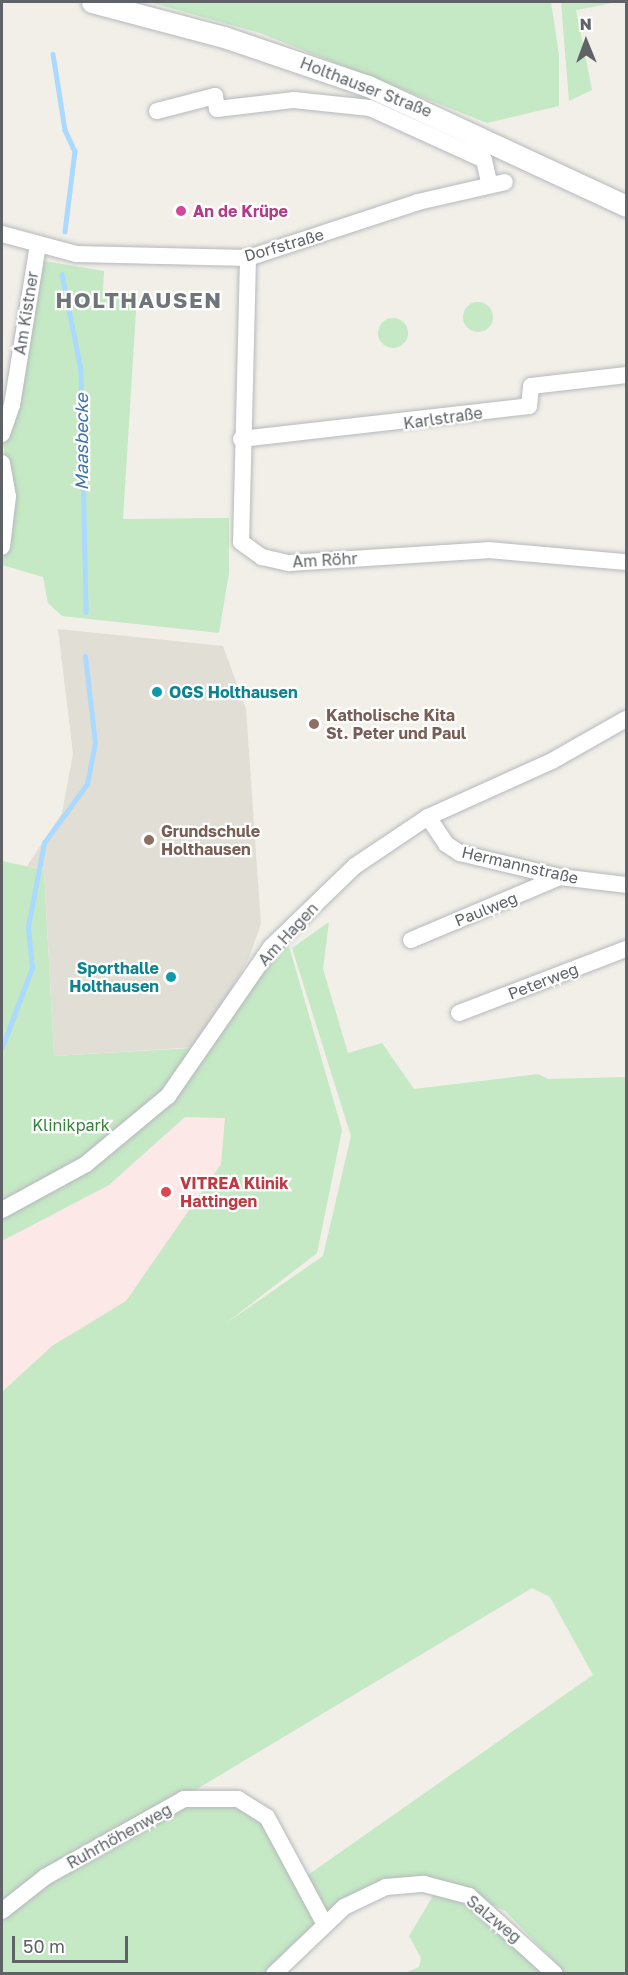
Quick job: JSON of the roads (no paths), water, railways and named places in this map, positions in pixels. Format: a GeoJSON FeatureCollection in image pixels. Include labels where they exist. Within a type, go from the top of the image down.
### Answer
{"type":"FeatureCollection","features":[{"type":"Feature","properties":{"kind":"street","name":"Holthauser Straße"},"geometry":{"type":"LineString","coordinates":[[92,2],[224,37],[368,86],[550,166],[627,206]]}},
{"type":"Feature","properties":{"kind":"street","name":"Dorfstraße"},"geometry":{"type":"LineString","coordinates":[[2,234],[76,254],[143,259],[248,258],[498,183],[484,160],[370,108],[294,100],[217,109],[215,96],[157,111]]}},
{"type":"Feature","properties":{"kind":"street","name":"Am Kistner"},"geometry":{"type":"LineString","coordinates":[[2,434],[8,382],[38,244]]}},
{"type":"Feature","properties":{"kind":"street","name":"Am Röhr"},"geometry":{"type":"LineString","coordinates":[[248,258],[241,439],[241,542],[262,557],[289,563],[488,550],[627,562]]}},
{"type":"Feature","properties":{"kind":"street","name":"Karlstraße"},"geometry":{"type":"LineString","coordinates":[[241,439],[529,406],[531,386],[627,375]]}},
{"type":"Feature","properties":{"kind":"street"},"geometry":{"type":"LineString","coordinates":[[2,463],[8,496],[2,547]]}},
{"type":"Feature","properties":{"kind":"street","name":"Am Hagen"},"geometry":{"type":"LineString","coordinates":[[2,1210],[86,1164],[168,1096],[271,947],[355,866],[428,817],[552,761],[627,719]]}},
{"type":"Feature","properties":{"kind":"street","name":"Hermannstraße"},"geometry":{"type":"LineString","coordinates":[[428,817],[446,844],[460,853],[560,877],[627,885]]}},
{"type":"Feature","properties":{"kind":"street","name":"Paulweg"},"geometry":{"type":"LineString","coordinates":[[411,940],[560,877]]}},
{"type":"Feature","properties":{"kind":"street","name":"Peterweg"},"geometry":{"type":"LineString","coordinates":[[459,1013],[627,949]]}},
{"type":"Feature","properties":{"kind":"street","name":"Ruhrhöhenweg"},"geometry":{"type":"LineString","coordinates":[[2,1911],[45,1877],[184,1799],[238,1799],[267,1817],[324,1923]]}},
{"type":"Feature","properties":{"kind":"street","name":"Salzweg"},"geometry":{"type":"LineString","coordinates":[[274,1974],[324,1923],[386,1887],[440,1886],[469,1896],[555,1974]]}},
{"type":"Feature","properties":{"kind":"waterway","name":"Maasbecke"},"geometry":{"type":"LineString","coordinates":[[53,54],[65,130],[75,151],[65,231]]}},
{"type":"Feature","properties":{"kind":"waterway","name":"Maasbecke"},"geometry":{"type":"LineString","coordinates":[[62,274],[81,370],[86,612]]}},
{"type":"Feature","properties":{"kind":"waterway","name":"Maasbecke"},"geometry":{"type":"LineString","coordinates":[[2,1047],[32,968],[28,927],[44,843],[87,784],[95,743],[85,657]]}},
{"type":"Feature","properties":{"kind":"place","name":"An de Krüpe"},"geometry":{"type":"Point","coordinates":[181,211]}},
{"type":"Feature","properties":{"kind":"place","name":"OGS Holthausen"},"geometry":{"type":"Point","coordinates":[157,692]}},
{"type":"Feature","properties":{"kind":"place","name":"Katholische Kita St. Peter und Paul"},"geometry":{"type":"Point","coordinates":[314,724]}},
{"type":"Feature","properties":{"kind":"place","name":"Grundschule Holthausen"},"geometry":{"type":"Point","coordinates":[149,840]}},
{"type":"Feature","properties":{"kind":"place","name":"Sporthalle Holthausen"},"geometry":{"type":"Point","coordinates":[171,977]}},
{"type":"Feature","properties":{"kind":"place","name":"VITREA Klinik Hattingen"},"geometry":{"type":"Point","coordinates":[166,1192]}},
{"type":"Feature","properties":{"kind":"district","name":"HOLTHAUSEN"},"geometry":{"type":"Point","coordinates":[139,300]}},
{"type":"Feature","properties":{"kind":"park label","name":"Klinikpark"},"geometry":{"type":"Point","coordinates":[71,1125]}}]}
